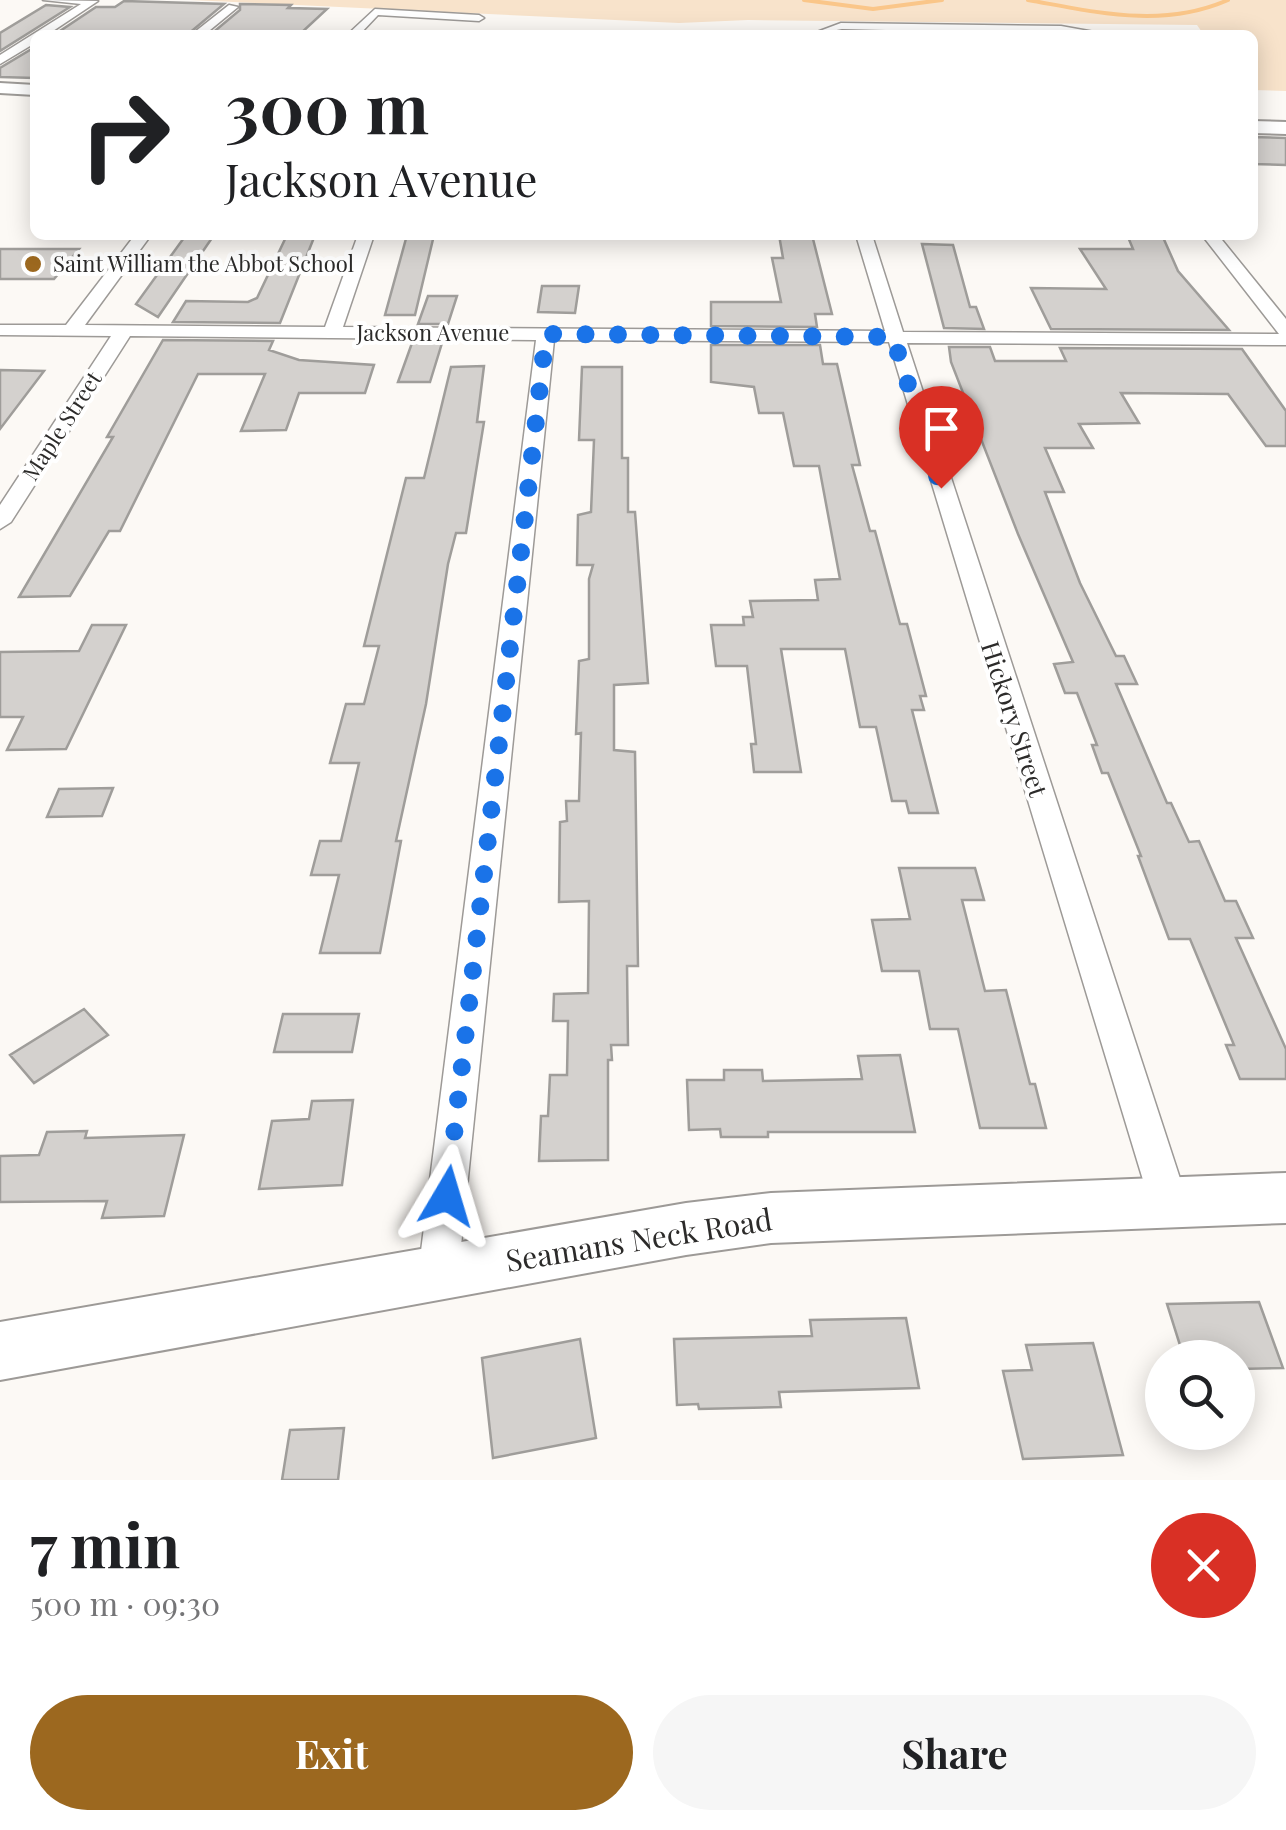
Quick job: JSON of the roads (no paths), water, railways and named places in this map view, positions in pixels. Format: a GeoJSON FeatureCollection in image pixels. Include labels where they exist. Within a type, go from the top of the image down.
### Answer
{"type":"FeatureCollection","features":[{"type":"Feature","properties":{"kind":"street"},"geometry":{"type":"LineString","coordinates":[[48,0],[93,1]]}},
{"type":"Feature","properties":{"kind":"street"},"geometry":{"type":"LineString","coordinates":[[48,30],[93,1]]}},
{"type":"Feature","properties":{"kind":"street"},"geometry":{"type":"LineString","coordinates":[[203,30],[233,7]]}},
{"type":"Feature","properties":{"kind":"street"},"geometry":{"type":"LineString","coordinates":[[358,30],[375,12],[479,18]]}},
{"type":"Feature","properties":{"kind":"street"},"geometry":{"type":"LineString","coordinates":[[829,30],[841,26],[1068,30]]}},
{"type":"Feature","properties":{"kind":"street"},"geometry":{"type":"LineString","coordinates":[[11,38],[30,38]]}},
{"type":"Feature","properties":{"kind":"street"},"geometry":{"type":"LineString","coordinates":[[0,60],[30,42]]}},
{"type":"Feature","properties":{"kind":"street"},"geometry":{"type":"LineString","coordinates":[[0,88],[30,90]]}},
{"type":"Feature","properties":{"kind":"street"},"geometry":{"type":"LineString","coordinates":[[1258,128],[1286,128]]}},
{"type":"Feature","properties":{"kind":"street"},"geometry":{"type":"LineString","coordinates":[[72,330],[138,240]]}},
{"type":"Feature","properties":{"kind":"street"},"geometry":{"type":"LineString","coordinates":[[332,332],[364,240]]}},
{"type":"Feature","properties":{"kind":"street","name":"Hickory Street"},"geometry":{"type":"LineString","coordinates":[[865,240],[1168,1203]]}},
{"type":"Feature","properties":{"kind":"street"},"geometry":{"type":"LineString","coordinates":[[1214,240],[1286,331]]}},
{"type":"Feature","properties":{"kind":"street","name":"Jackson Avenue"},"geometry":{"type":"LineString","coordinates":[[0,330],[1286,340]]}},
{"type":"Feature","properties":{"kind":"street","name":"Maple Street"},"geometry":{"type":"LineString","coordinates":[[0,522],[124,331]]}},
{"type":"Feature","properties":{"kind":"street"},"geometry":{"type":"LineString","coordinates":[[438,1275],[546,334]]}},
{"type":"Feature","properties":{"kind":"street","name":"Seamans Neck Road"},"geometry":{"type":"LineString","coordinates":[[3,1353],[686,1229],[771,1218],[1286,1198]]}},
{"type":"Feature","properties":{"kind":"waterway"},"geometry":{"type":"LineString","coordinates":[[804,0],[873,9],[942,0]]}},
{"type":"Feature","properties":{"kind":"waterway"},"geometry":{"type":"LineString","coordinates":[[1028,0],[1104,13],[1154,16],[1203,9],[1228,0]]}},
{"type":"Feature","properties":{"kind":"place","name":"Saint William the Abbot School"},"geometry":{"type":"Point","coordinates":[33,264]}}]}
